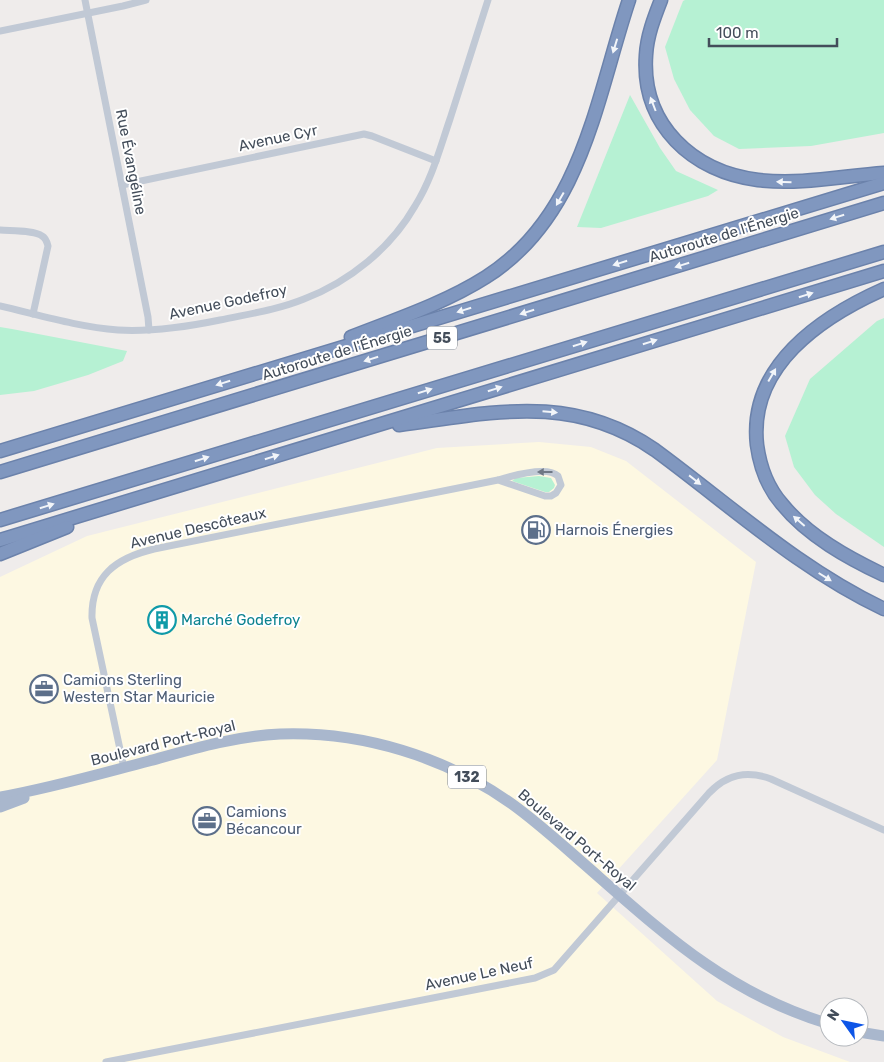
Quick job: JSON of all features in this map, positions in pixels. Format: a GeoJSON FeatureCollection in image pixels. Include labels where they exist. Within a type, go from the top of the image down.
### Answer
{"type":"FeatureCollection","features":[{"type":"Feature","properties":{"kind":"highway"},"geometry":{"type":"LineString","coordinates":[[270,369],[451,296],[494,272],[529,242],[556,207],[573,173],[629,0]]}},
{"type":"Feature","properties":{"kind":"highway"},"geometry":{"type":"LineString","coordinates":[[661,0],[647,45],[647,82],[653,106],[662,124],[686,152],[718,170],[760,180],[784,182],[811,181],[884,172]]}},
{"type":"Feature","properties":{"kind":"highway"},"geometry":{"type":"LineString","coordinates":[[0,451],[884,183]]}},
{"type":"Feature","properties":{"kind":"highway","name":"Autoroute de l'Énergie"},"geometry":{"type":"LineString","coordinates":[[0,472],[884,203]]}},
{"type":"Feature","properties":{"kind":"highway"},"geometry":{"type":"LineString","coordinates":[[0,520],[884,252]]}},
{"type":"Feature","properties":{"kind":"highway"},"geometry":{"type":"LineString","coordinates":[[0,540],[884,271]]}},
{"type":"Feature","properties":{"kind":"highway"},"geometry":{"type":"LineString","coordinates":[[884,289],[827,320],[785,356],[764,390],[758,414],[757,432],[758,449],[764,472],[773,492],[787,510],[799,522],[827,543],[884,576]]}},
{"type":"Feature","properties":{"kind":"highway"},"geometry":{"type":"LineString","coordinates":[[364,429],[517,410],[566,413],[607,425],[633,436],[651,447],[766,536],[812,568],[840,586],[884,609]]}},
{"type":"Feature","properties":{"kind":"highway"},"geometry":{"type":"LineString","coordinates":[[0,442],[53,435]]}},
{"type":"Feature","properties":{"kind":"highway"},"geometry":{"type":"LineString","coordinates":[[0,554],[124,502]]}},
{"type":"Feature","properties":{"kind":"main road","name":"Boulevard Port-Royal"},"geometry":{"type":"LineString","coordinates":[[0,797],[49,788],[226,741],[280,734],[337,737],[394,748],[452,769],[505,799],[541,827],[676,944],[724,978],[776,1004],[819,1020]]}},
{"type":"Feature","properties":{"kind":"main road","name":"Boulevard Port-Royal"},"geometry":{"type":"LineString","coordinates":[[0,807],[49,788]]}},
{"type":"Feature","properties":{"kind":"main road"},"geometry":{"type":"LineString","coordinates":[[869,1034],[884,1036]]}},
{"type":"Feature","properties":{"kind":"street","name":"Rue Évangéline"},"geometry":{"type":"LineString","coordinates":[[85,0],[149,330]]}},
{"type":"Feature","properties":{"kind":"street"},"geometry":{"type":"LineString","coordinates":[[0,31],[88,14],[146,0]]}},
{"type":"Feature","properties":{"kind":"street","name":"Avenue Godefroy"},"geometry":{"type":"LineString","coordinates":[[0,306],[105,329],[149,330],[191,326],[262,312],[303,300],[334,284],[365,263],[396,233],[413,211],[436,162],[488,0]]}},
{"type":"Feature","properties":{"kind":"street","name":"Avenue Cyr"},"geometry":{"type":"LineString","coordinates":[[122,185],[364,134],[436,162]]}},
{"type":"Feature","properties":{"kind":"street"},"geometry":{"type":"LineString","coordinates":[[0,230],[35,233],[42,235],[46,240],[48,246],[33,314]]}},
{"type":"Feature","properties":{"kind":"street","name":"Avenue Descôteaux"},"geometry":{"type":"LineString","coordinates":[[124,768],[92,618],[92,606],[97,587],[103,577],[114,566],[128,557],[154,549],[511,476],[548,471],[557,474],[560,485],[555,495],[547,497],[498,480]]}},
{"type":"Feature","properties":{"kind":"street","name":"Avenue Le Neuf"},"geometry":{"type":"LineString","coordinates":[[106,1062],[535,978],[554,970],[714,788],[726,779],[739,774],[754,774],[771,779],[884,830]]}},
{"type":"Feature","properties":{"kind":"shaded area"},"geometry":{"type":"Polygon","coordinates":[[[539,442],[591,447],[626,461],[756,562],[717,760],[597,893],[717,1001],[783,1037],[850,1062],[0,1062],[0,577],[87,536],[437,448],[539,442]]]}},
{"type":"Feature","properties":{"kind":"green space"},"geometry":{"type":"Polygon","coordinates":[[[685,0],[884,0],[884,133],[811,146],[739,149],[714,136],[690,110],[674,79],[665,47],[685,0]]]}},
{"type":"Feature","properties":{"kind":"green space"},"geometry":{"type":"Polygon","coordinates":[[[630,95],[660,148],[676,171],[718,190],[708,196],[601,228],[577,227],[630,95]]]}},
{"type":"Feature","properties":{"kind":"green space"},"geometry":{"type":"Polygon","coordinates":[[[884,318],[884,547],[836,514],[815,495],[794,467],[785,436],[810,379],[877,321],[884,318]]]}},
{"type":"Feature","properties":{"kind":"green space"},"geometry":{"type":"Polygon","coordinates":[[[0,327],[127,351],[123,361],[88,375],[34,391],[0,395],[0,327]]]}},
{"type":"Feature","properties":{"kind":"green space"},"geometry":{"type":"Polygon","coordinates":[[[539,476],[551,478],[555,485],[554,488],[549,492],[545,492],[512,481],[516,478],[539,476]]]}},
{"type":"Feature","properties":{"kind":"place","name":"Harnois Énergies"},"geometry":{"type":"Point","coordinates":[536,530]}},
{"type":"Feature","properties":{"kind":"place","name":"Marché Godefroy"},"geometry":{"type":"Point","coordinates":[162,620]}},
{"type":"Feature","properties":{"kind":"place","name":"Camions Sterling Western Star Mauricie"},"geometry":{"type":"Point","coordinates":[44,689]}},
{"type":"Feature","properties":{"kind":"place","name":"Camions Bécancour"},"geometry":{"type":"Point","coordinates":[207,821]}}]}
